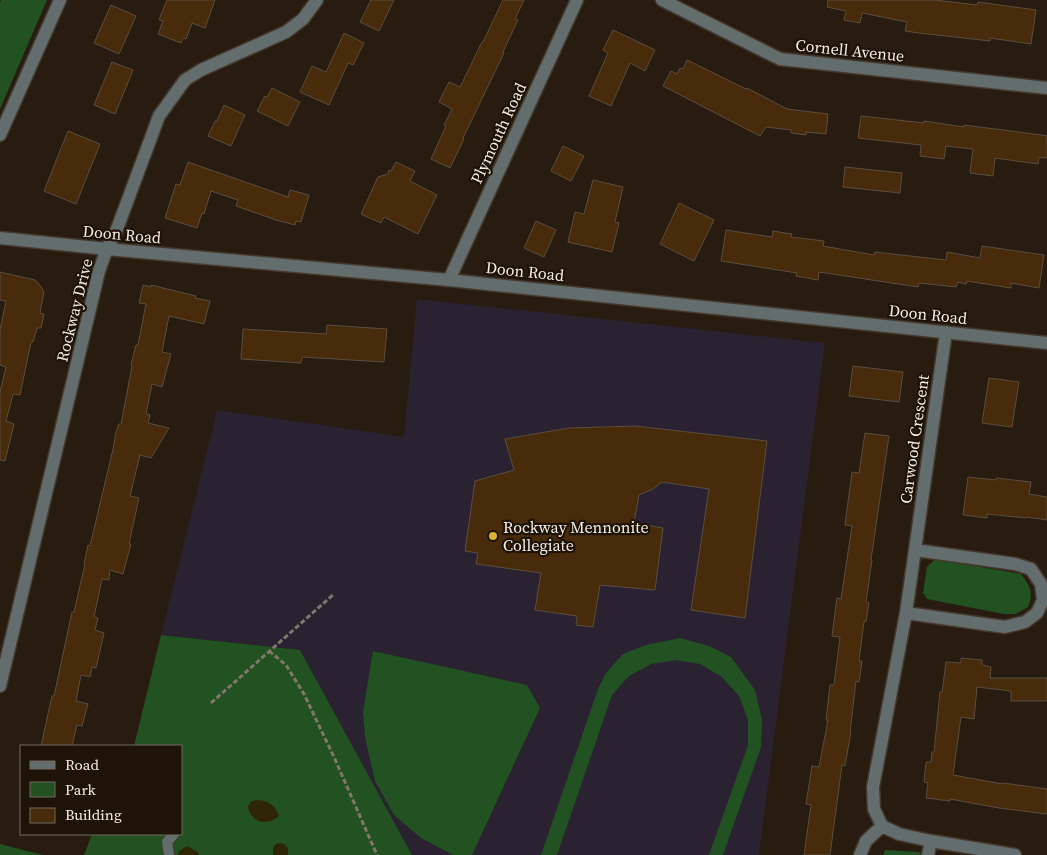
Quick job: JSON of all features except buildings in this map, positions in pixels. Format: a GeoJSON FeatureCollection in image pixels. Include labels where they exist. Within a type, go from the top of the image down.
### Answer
{"type":"FeatureCollection","features":[{"type":"Feature","properties":{"kind":"street"},"geometry":{"type":"LineString","coordinates":[[0,135],[60,0]]}},
{"type":"Feature","properties":{"kind":"street","name":"Rockway Drive"},"geometry":{"type":"LineString","coordinates":[[0,686],[97,280],[158,116],[184,80],[201,70],[286,32],[303,19],[317,0]]}},
{"type":"Feature","properties":{"kind":"street","name":"Plymouth Road"},"geometry":{"type":"LineString","coordinates":[[448,280],[576,0]]}},
{"type":"Feature","properties":{"kind":"street","name":"Cornell Avenue"},"geometry":{"type":"LineString","coordinates":[[662,0],[780,59],[1047,88]]}},
{"type":"Feature","properties":{"kind":"street","name":"Doon Road"},"geometry":{"type":"LineString","coordinates":[[0,238],[448,280],[1047,343]]}},
{"type":"Feature","properties":{"kind":"street","name":"Carwood Crescent"},"geometry":{"type":"LineString","coordinates":[[882,826],[874,809],[873,787],[906,613],[946,332]]}},
{"type":"Feature","properties":{"kind":"street"},"geometry":{"type":"LineString","coordinates":[[906,613],[1005,627],[1025,622],[1036,613],[1043,600],[1041,584],[1030,568],[915,550]]}},
{"type":"Feature","properties":{"kind":"street"},"geometry":{"type":"LineString","coordinates":[[860,855],[866,841],[882,826],[899,834],[931,841],[1015,855]]}},
{"type":"Feature","properties":{"kind":"street"},"geometry":{"type":"LineString","coordinates":[[928,855],[931,841]]}},
{"type":"Feature","properties":{"kind":"lane"},"geometry":{"type":"LineString","coordinates":[[169,855],[167,842],[173,835]]}},
{"type":"Feature","properties":{"kind":"path"},"geometry":{"type":"LineString","coordinates":[[211,703],[334,594]]}},
{"type":"Feature","properties":{"kind":"path"},"geometry":{"type":"LineString","coordinates":[[269,651],[286,665],[304,694],[364,822],[377,855]]}},
{"type":"Feature","properties":{"kind":"shaded area","name":"Rockway Mennonite Collegiate"},"geometry":{"type":"Polygon","coordinates":[[[417,299],[825,343],[759,855],[412,855],[300,650],[161,635],[217,410],[404,437],[417,299]]]}},
{"type":"Feature","properties":{"kind":"green space"},"geometry":{"type":"Polygon","coordinates":[[[1,0],[47,0],[0,109],[0,3],[1,0]]]}},
{"type":"Feature","properties":{"kind":"green space"},"geometry":{"type":"Polygon","coordinates":[[[935,559],[1021,574],[1027,582],[1031,593],[1028,607],[1016,614],[1004,614],[927,599],[923,593],[927,567],[935,559]]]}},
{"type":"Feature","properties":{"kind":"green space"},"geometry":{"type":"Polygon","coordinates":[[[161,635],[300,650],[412,855],[84,855],[92,835],[182,835],[182,745],[134,745],[161,635]]]}},
{"type":"Feature","properties":{"kind":"green space"},"geometry":{"type":"Polygon","coordinates":[[[680,638],[709,646],[731,657],[755,690],[762,719],[761,747],[723,855],[709,855],[748,745],[748,720],[739,696],[722,677],[700,664],[676,660],[651,664],[629,676],[612,695],[557,855],[541,855],[598,689],[606,673],[623,654],[646,645],[680,638]]]}},
{"type":"Feature","properties":{"kind":"green space"},"geometry":{"type":"Polygon","coordinates":[[[373,651],[527,685],[540,708],[472,855],[453,855],[421,838],[394,815],[375,781],[365,737],[363,712],[373,651]]]}},
{"type":"Feature","properties":{"kind":"green space"},"geometry":{"type":"Polygon","coordinates":[[[0,844],[43,855],[0,855],[0,844]]]}},
{"type":"Feature","properties":{"kind":"green space"},"geometry":{"type":"Polygon","coordinates":[[[885,850],[919,852],[922,855],[883,855],[885,850]]]}},
{"type":"Feature","properties":{"kind":"sand"},"geometry":{"type":"Polygon","coordinates":[[[257,800],[271,804],[279,816],[264,822],[256,819],[252,816],[248,806],[252,801],[257,800]]]}},
{"type":"Feature","properties":{"kind":"sand"},"geometry":{"type":"Polygon","coordinates":[[[280,843],[288,848],[288,855],[273,855],[273,848],[276,844],[280,843]]]}},
{"type":"Feature","properties":{"kind":"sand"},"geometry":{"type":"Polygon","coordinates":[[[187,846],[198,852],[199,855],[178,855],[179,851],[187,846]]]}},
{"type":"Feature","properties":{"kind":"place","name":"Rockway Mennonite Collegiate"},"geometry":{"type":"Point","coordinates":[493,536]}}]}
